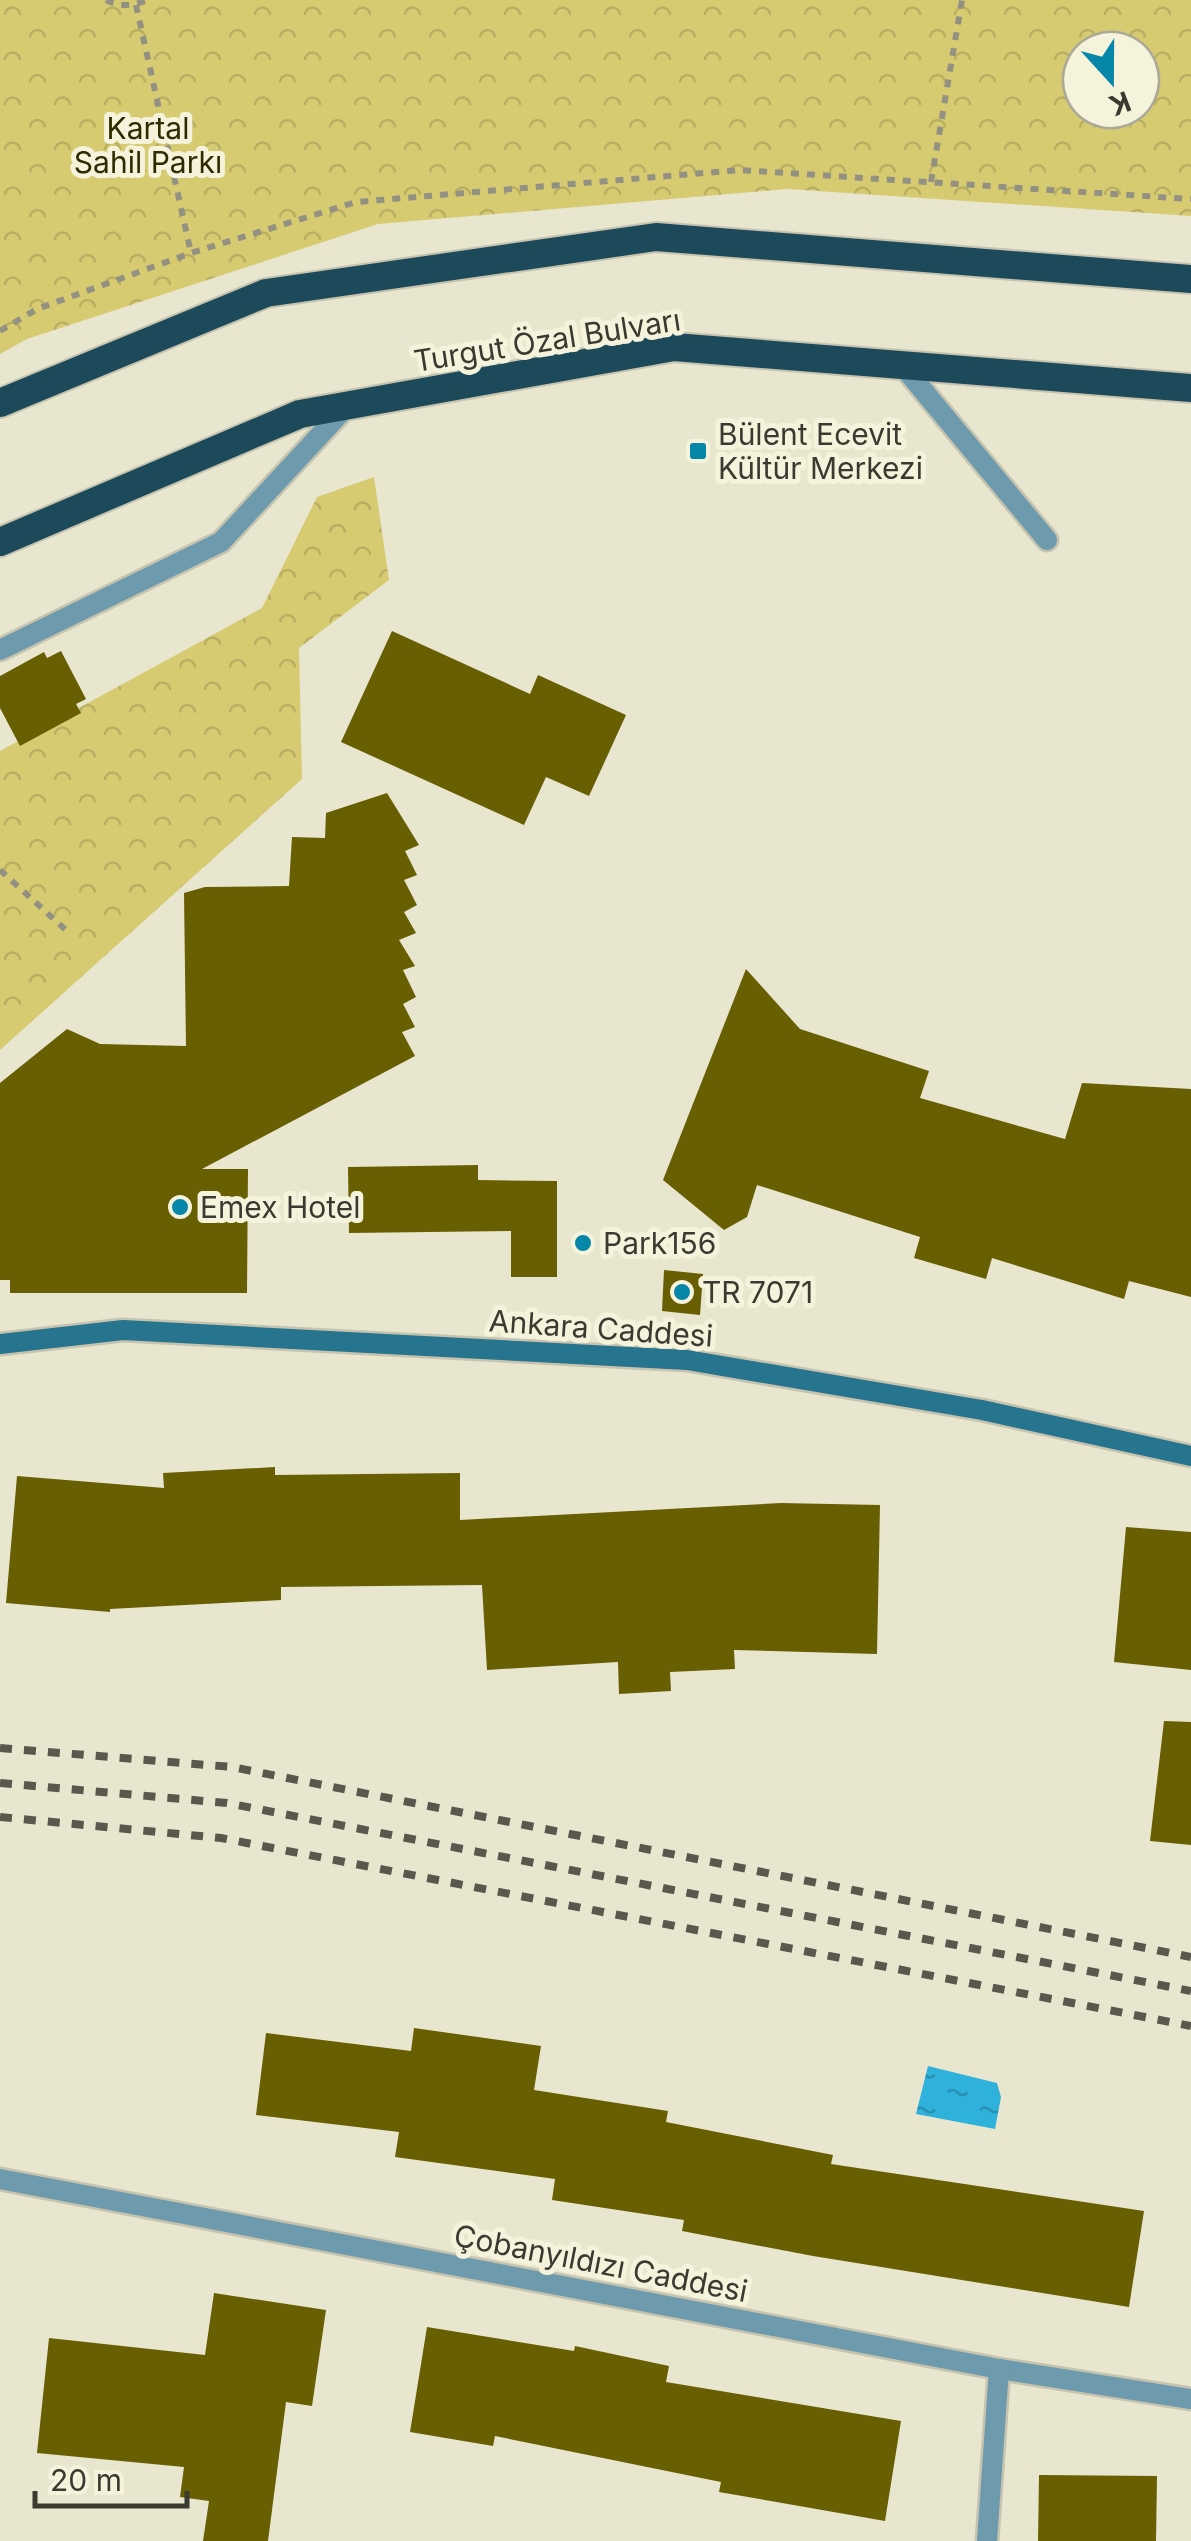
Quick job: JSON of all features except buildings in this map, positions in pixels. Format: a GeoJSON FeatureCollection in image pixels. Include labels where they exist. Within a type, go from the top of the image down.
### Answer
{"type":"FeatureCollection","features":[{"type":"Feature","properties":{"kind":"highway"},"geometry":{"type":"LineString","coordinates":[[0,403],[266,292],[656,237],[1191,279]]}},
{"type":"Feature","properties":{"kind":"highway","name":"Turgut Özal Bulvarı"},"geometry":{"type":"LineString","coordinates":[[0,542],[300,414],[674,347],[1191,388]]}},
{"type":"Feature","properties":{"kind":"main road","name":"Ankara Caddesi"},"geometry":{"type":"LineString","coordinates":[[0,1344],[123,1330],[687,1360],[982,1410],[1191,1456]]}},
{"type":"Feature","properties":{"kind":"street"},"geometry":{"type":"LineString","coordinates":[[902,365],[1046,540]]}},
{"type":"Feature","properties":{"kind":"street"},"geometry":{"type":"LineString","coordinates":[[0,650],[221,542],[347,406]]}},
{"type":"Feature","properties":{"kind":"street","name":"Çobanyıldızı Caddesi"},"geometry":{"type":"LineString","coordinates":[[0,2179],[999,2370],[1191,2398]]}},
{"type":"Feature","properties":{"kind":"street"},"geometry":{"type":"LineString","coordinates":[[987,2541],[999,2370]]}},
{"type":"Feature","properties":{"kind":"path"},"geometry":{"type":"LineString","coordinates":[[106,0],[136,5],[148,0]]}},
{"type":"Feature","properties":{"kind":"path"},"geometry":{"type":"LineString","coordinates":[[931,182],[962,0]]}},
{"type":"Feature","properties":{"kind":"path"},"geometry":{"type":"LineString","coordinates":[[136,5],[191,253]]}},
{"type":"Feature","properties":{"kind":"path"},"geometry":{"type":"LineString","coordinates":[[0,870],[68,932]]}},
{"type":"Feature","properties":{"kind":"green space","name":"Kartal Sahil Parkı"},"geometry":{"type":"Polygon","coordinates":[[[0,0],[1191,0],[1191,216],[787,189],[378,224],[27,339],[0,354],[0,0]]]}},
{"type":"Feature","properties":{"kind":"green space"},"geometry":{"type":"Polygon","coordinates":[[[374,477],[389,580],[299,648],[302,779],[0,1050],[0,751],[262,608],[317,497],[374,477]]]}},
{"type":"Feature","properties":{"kind":"water"},"geometry":{"type":"Polygon","coordinates":[[[928,2066],[997,2083],[1001,2097],[995,2129],[916,2114],[928,2066]]]}},
{"type":"Feature","properties":{"kind":"railway"},"geometry":{"type":"LineString","coordinates":[[0,1748],[232,1767],[1191,1957]]}},
{"type":"Feature","properties":{"kind":"railway"},"geometry":{"type":"LineString","coordinates":[[0,1783],[227,1803],[1191,1991]]}},
{"type":"Feature","properties":{"kind":"railway"},"geometry":{"type":"LineString","coordinates":[[0,1817],[221,1838],[1191,2026]]}},
{"type":"Feature","properties":{"kind":"place","name":"Bülent Ecevit Kültür Merkezi"},"geometry":{"type":"Point","coordinates":[698,451]}},
{"type":"Feature","properties":{"kind":"place","name":"Emex Hotel"},"geometry":{"type":"Point","coordinates":[180,1207]}},
{"type":"Feature","properties":{"kind":"place","name":"Park156"},"geometry":{"type":"Point","coordinates":[583,1243]}},
{"type":"Feature","properties":{"kind":"place","name":"TR 7071"},"geometry":{"type":"Point","coordinates":[682,1292]}}]}
